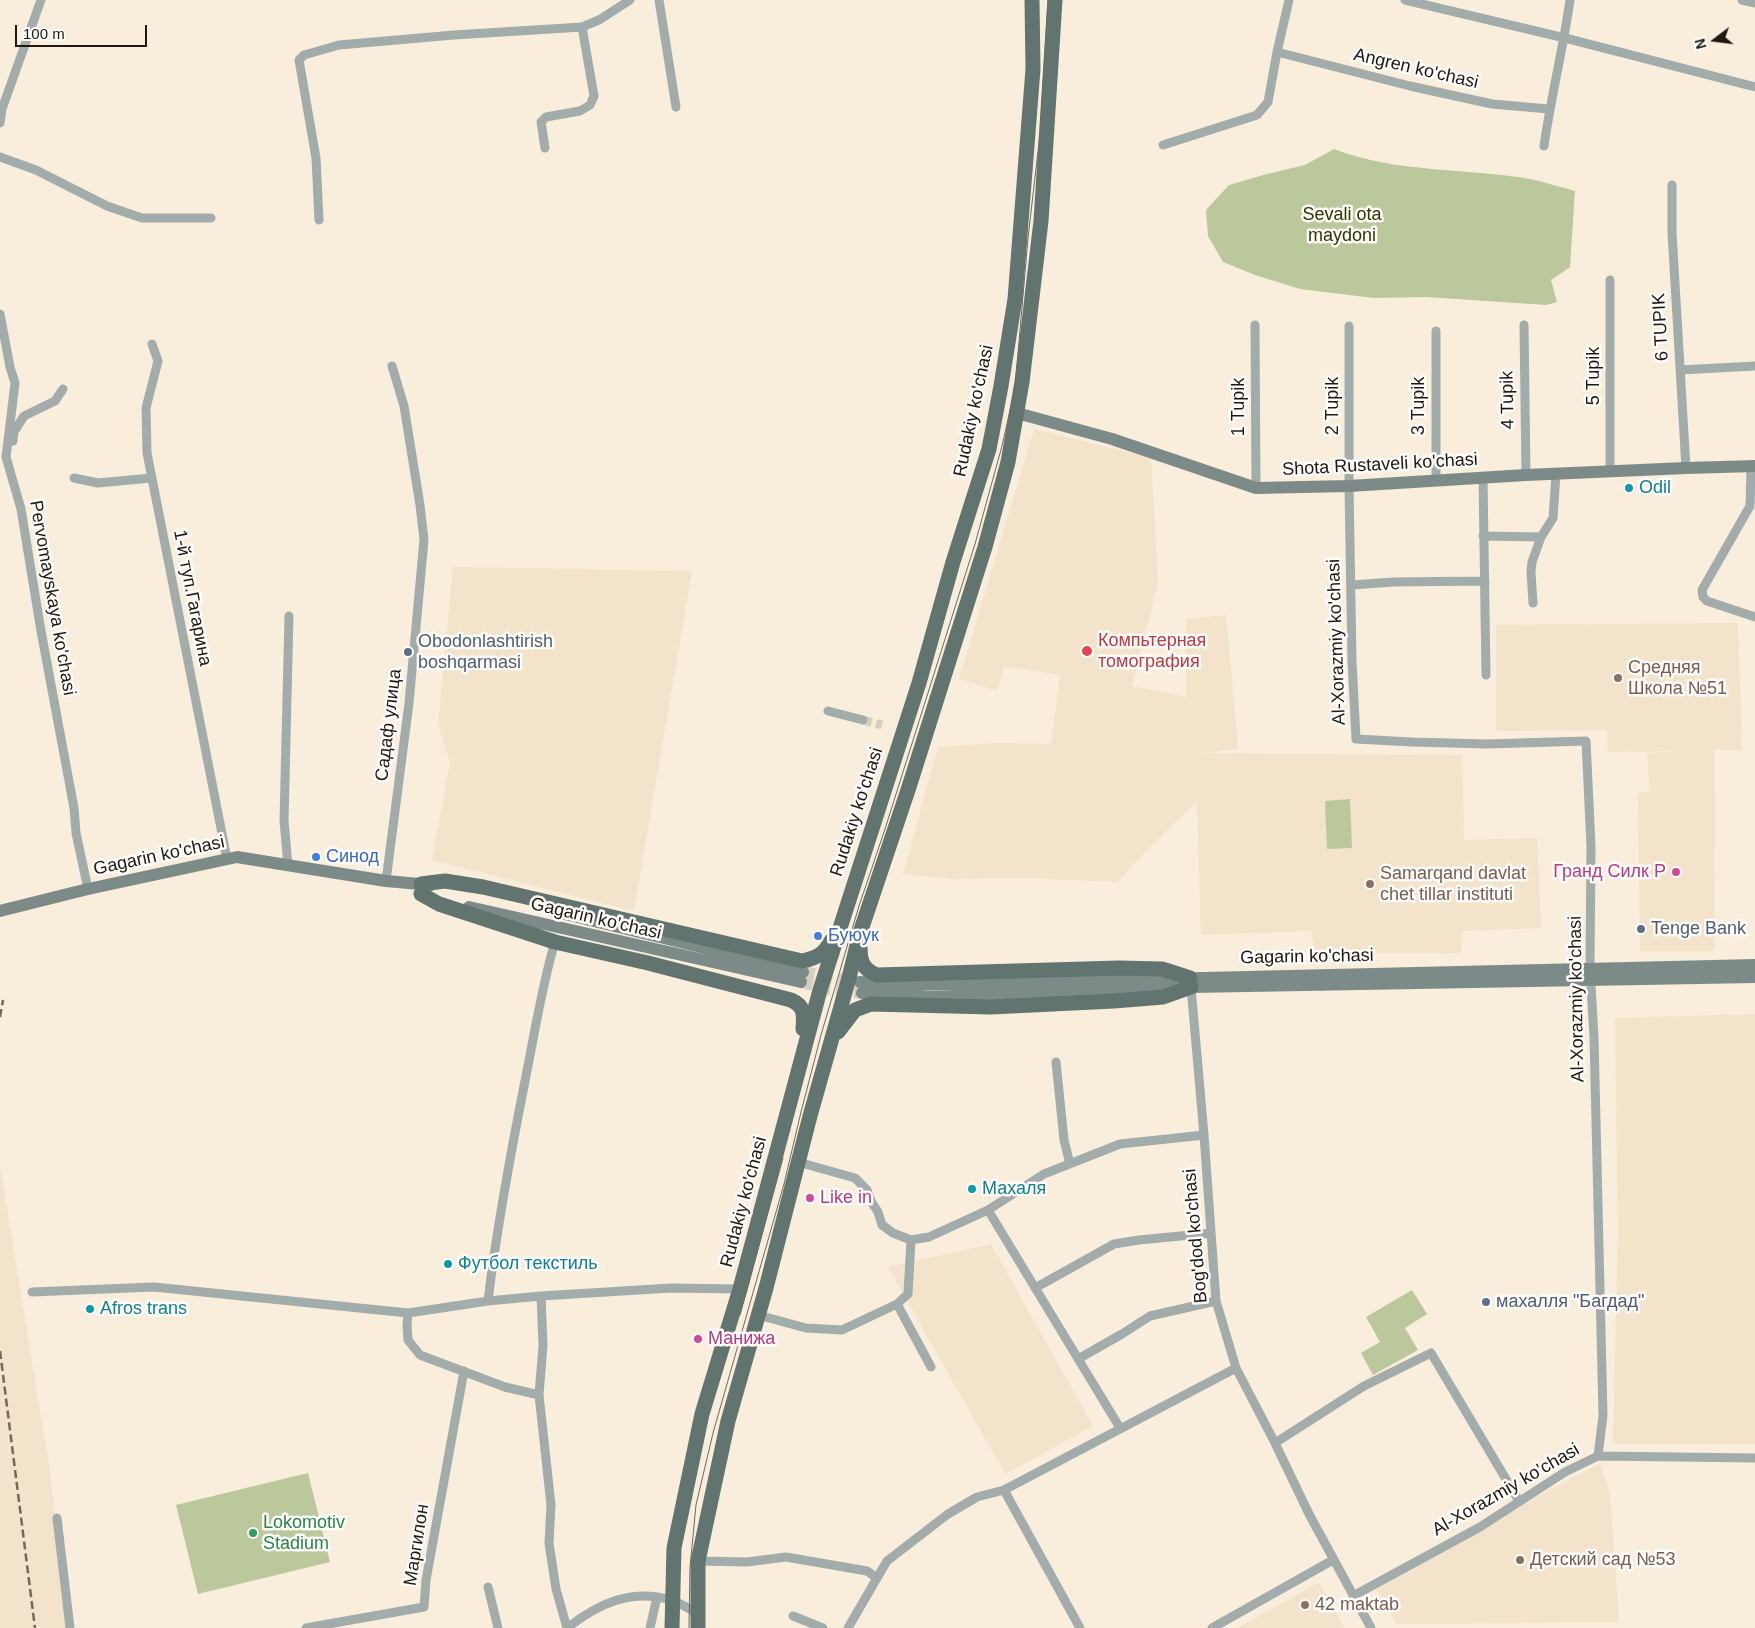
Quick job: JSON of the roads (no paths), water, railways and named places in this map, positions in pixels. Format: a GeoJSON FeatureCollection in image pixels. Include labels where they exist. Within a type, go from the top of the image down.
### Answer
{"type":"FeatureCollection","features":[{"type":"Feature","properties":{"kind":"main road","name":"Rudakiy ko'chasi"},"geometry":{"type":"LineString","coordinates":[[672,1628],[665,1599],[702,1414],[740,1289],[820,990],[918,683],[953,562],[989,449],[1015,299],[1015,279],[1033,69],[1032,0]]}},
{"type":"Feature","properties":{"kind":"main road"},"geometry":{"type":"LineString","coordinates":[[698,1621],[698,1561],[728,1421],[860,933],[909,787],[985,547],[1008,462],[1022,382],[1041,221],[1048,135],[1055,0]]}},
{"type":"Feature","properties":{"kind":"main road"},"geometry":{"type":"LineString","coordinates":[[1028,132],[1048,135]]}},
{"type":"Feature","properties":{"kind":"main road","name":"Shota Rustaveli ko'chasi"},"geometry":{"type":"LineString","coordinates":[[1017,413],[1112,439],[1256,488],[1349,486],[1526,475],[1753,466]]}},
{"type":"Feature","properties":{"kind":"main road"},"geometry":{"type":"LineString","coordinates":[[887,780],[909,787]]}},
{"type":"Feature","properties":{"kind":"main road","name":"Gagarin ko'chasi"},"geometry":{"type":"LineString","coordinates":[[0,911],[88,889],[237,857],[386,881],[421,889],[466,890],[802,977]]}},
{"type":"Feature","properties":{"kind":"main road"},"geometry":{"type":"LineString","coordinates":[[421,889],[445,881],[483,887],[802,961],[822,954],[841,924]]}},
{"type":"Feature","properties":{"kind":"main road"},"geometry":{"type":"LineString","coordinates":[[421,889],[439,904],[555,942],[768,993],[797,1003],[801,1006],[804,1014],[799,1063]]}},
{"type":"Feature","properties":{"kind":"main road"},"geometry":{"type":"LineString","coordinates":[[860,933],[861,962],[867,970],[877,975],[1119,968],[1162,969],[1190,982]]}},
{"type":"Feature","properties":{"kind":"main road","name":"Gagarin ko'chasi"},"geometry":{"type":"LineString","coordinates":[[1590,975],[1755,965]]}},
{"type":"Feature","properties":{"kind":"main road","name":"Gagarin ko'chasi"},"geometry":{"type":"LineString","coordinates":[[861,987],[895,996],[928,997],[1190,982],[1590,975],[1755,977]]}},
{"type":"Feature","properties":{"kind":"main road"},"geometry":{"type":"LineString","coordinates":[[828,1048],[850,1014],[864,1005],[991,1007],[1114,1001],[1164,996],[1190,982]]}},
{"type":"Feature","properties":{"kind":"main road"},"geometry":{"type":"LineString","coordinates":[[789,1108],[810,1116]]}},
{"type":"Feature","properties":{"kind":"street"},"geometry":{"type":"LineString","coordinates":[[0,123],[2,109],[41,0]]}},
{"type":"Feature","properties":{"kind":"street"},"geometry":{"type":"LineString","coordinates":[[319,220],[316,158],[299,60],[304,55],[339,45],[582,27],[598,20],[630,0]]}},
{"type":"Feature","properties":{"kind":"street"},"geometry":{"type":"LineString","coordinates":[[659,0],[676,107]]}},
{"type":"Feature","properties":{"kind":"street"},"geometry":{"type":"LineString","coordinates":[[1162,145],[1258,115],[1268,102],[1289,0]]}},
{"type":"Feature","properties":{"kind":"street"},"geometry":{"type":"LineString","coordinates":[[1405,0],[1565,38],[1755,87]]}},
{"type":"Feature","properties":{"kind":"street"},"geometry":{"type":"LineString","coordinates":[[1544,146],[1549,109],[1565,38],[1570,0]]}},
{"type":"Feature","properties":{"kind":"street"},"geometry":{"type":"LineString","coordinates":[[1742,0],[1755,3]]}},
{"type":"Feature","properties":{"kind":"street"},"geometry":{"type":"LineString","coordinates":[[546,148],[541,122],[543,119],[580,111],[590,105],[594,96],[582,27]]}},
{"type":"Feature","properties":{"kind":"street","name":"Angren ko'chasi"},"geometry":{"type":"LineString","coordinates":[[1277,52],[1410,86],[1492,104],[1549,109]]}},
{"type":"Feature","properties":{"kind":"street"},"geometry":{"type":"LineString","coordinates":[[0,157],[36,170],[107,206],[142,218],[211,218]]}},
{"type":"Feature","properties":{"kind":"street","name":"6 TUPIK"},"geometry":{"type":"LineString","coordinates":[[1672,185],[1672,233],[1686,468]]}},
{"type":"Feature","properties":{"kind":"street","name":"5 Tupik"},"geometry":{"type":"LineString","coordinates":[[1610,280],[1610,472]]}},
{"type":"Feature","properties":{"kind":"street","name":"Pervomayskaya ko'chasi"},"geometry":{"type":"LineString","coordinates":[[0,314],[15,383],[6,457],[21,509],[41,631],[74,808],[76,833],[88,889]]}},
{"type":"Feature","properties":{"kind":"street","name":"1 Tupik"},"geometry":{"type":"LineString","coordinates":[[1255,325],[1256,488]]}},
{"type":"Feature","properties":{"kind":"street","name":"4 Tupik"},"geometry":{"type":"LineString","coordinates":[[1524,325],[1526,475]]}},
{"type":"Feature","properties":{"kind":"street","name":"2 Tupik"},"geometry":{"type":"LineString","coordinates":[[1349,326],[1349,486]]}},
{"type":"Feature","properties":{"kind":"street","name":"3 Tupik"},"geometry":{"type":"LineString","coordinates":[[1436,331],[1436,480]]}},
{"type":"Feature","properties":{"kind":"street","name":"1-й туп.Гагарина"},"geometry":{"type":"LineString","coordinates":[[152,344],[158,361],[146,408],[147,453],[227,859]]}},
{"type":"Feature","properties":{"kind":"street","name":"Садаф улица"},"geometry":{"type":"LineString","coordinates":[[386,881],[409,703],[424,540],[404,406],[392,366]]}},
{"type":"Feature","properties":{"kind":"street"},"geometry":{"type":"LineString","coordinates":[[1680,370],[1755,366]]}},
{"type":"Feature","properties":{"kind":"street"},"geometry":{"type":"LineString","coordinates":[[21,509],[11,456],[14,432],[24,416],[55,401],[63,389]]}},
{"type":"Feature","properties":{"kind":"street"},"geometry":{"type":"LineString","coordinates":[[1753,466],[1750,506],[1702,590],[1703,597],[1707,601],[1755,617]]}},
{"type":"Feature","properties":{"kind":"street"},"geometry":{"type":"LineString","coordinates":[[1533,603],[1532,562],[1541,537],[1553,518],[1556,474]]}},
{"type":"Feature","properties":{"kind":"street"},"geometry":{"type":"LineString","coordinates":[[74,478],[98,483],[151,478]]}},
{"type":"Feature","properties":{"kind":"street"},"geometry":{"type":"LineString","coordinates":[[1483,478],[1486,674]]}},
{"type":"Feature","properties":{"kind":"street","name":"Al-Xorazmiy ko'chasi"},"geometry":{"type":"LineString","coordinates":[[1349,486],[1352,661],[1356,738],[1487,744],[1586,741],[1591,846],[1590,975],[1594,1037],[1603,1416],[1598,1456],[1565,1472],[1473,1530],[1353,1596]]}},
{"type":"Feature","properties":{"kind":"street"},"geometry":{"type":"LineString","coordinates":[[1483,536],[1541,537]]}},
{"type":"Feature","properties":{"kind":"street"},"geometry":{"type":"LineString","coordinates":[[1352,585],[1393,582],[1485,581]]}},
{"type":"Feature","properties":{"kind":"street"},"geometry":{"type":"LineString","coordinates":[[288,866],[284,821],[289,616]]}},
{"type":"Feature","properties":{"kind":"street"},"geometry":{"type":"LineString","coordinates":[[828,711],[863,720]]}},
{"type":"Feature","properties":{"kind":"street"},"geometry":{"type":"LineString","coordinates":[[488,1301],[495,1240],[516,1122],[545,975],[555,942]]}},
{"type":"Feature","properties":{"kind":"street","name":"Bog'dod ko'chasi"},"geometry":{"type":"LineString","coordinates":[[1190,982],[1204,1135],[1216,1301],[1236,1368],[1309,1514],[1370,1628]]}},
{"type":"Feature","properties":{"kind":"street"},"geometry":{"type":"LineString","coordinates":[[1056,1062],[1064,1140],[1070,1164]]}},
{"type":"Feature","properties":{"kind":"street"},"geometry":{"type":"LineString","coordinates":[[798,1162],[855,1178],[867,1190],[882,1225],[893,1233],[911,1240],[929,1237],[988,1210],[1044,1174],[1120,1144],[1204,1135]]}},
{"type":"Feature","properties":{"kind":"street"},"geometry":{"type":"LineString","coordinates":[[988,1210],[1120,1428]]}},
{"type":"Feature","properties":{"kind":"street"},"geometry":{"type":"LineString","coordinates":[[1035,1288],[1114,1244],[1211,1232]]}},
{"type":"Feature","properties":{"kind":"street"},"geometry":{"type":"LineString","coordinates":[[758,1315],[806,1328],[842,1330],[898,1304],[908,1294],[911,1240]]}},
{"type":"Feature","properties":{"kind":"street"},"geometry":{"type":"LineString","coordinates":[[32,1292],[154,1287],[408,1313],[488,1301],[541,1296],[671,1288],[740,1289]]}},
{"type":"Feature","properties":{"kind":"street"},"geometry":{"type":"LineString","coordinates":[[541,1296],[543,1345],[539,1395],[551,1505],[550,1543],[556,1589],[567,1628],[587,1612],[605,1603],[624,1598],[651,1596],[665,1599],[698,1621]]}},
{"type":"Feature","properties":{"kind":"street"},"geometry":{"type":"LineString","coordinates":[[1078,1359],[1150,1316],[1216,1301]]}},
{"type":"Feature","properties":{"kind":"street"},"geometry":{"type":"LineString","coordinates":[[898,1304],[931,1367]]}},
{"type":"Feature","properties":{"kind":"street"},"geometry":{"type":"LineString","coordinates":[[408,1313],[408,1340],[420,1355],[505,1387],[539,1395]]}},
{"type":"Feature","properties":{"kind":"street"},"geometry":{"type":"LineString","coordinates":[[1275,1443],[1364,1386],[1431,1353],[1519,1501]]}},
{"type":"Feature","properties":{"kind":"street"},"geometry":{"type":"LineString","coordinates":[[848,1628],[887,1561],[948,1514],[977,1497],[1004,1490],[1236,1368]]}},
{"type":"Feature","properties":{"kind":"street","name":"Маргилон"},"geometry":{"type":"LineString","coordinates":[[306,1628],[424,1607],[426,1580],[464,1371]]}},
{"type":"Feature","properties":{"kind":"street"},"geometry":{"type":"LineString","coordinates":[[1598,1456],[1755,1458]]}},
{"type":"Feature","properties":{"kind":"street"},"geometry":{"type":"LineString","coordinates":[[1004,1490],[1080,1628]]}},
{"type":"Feature","properties":{"kind":"street"},"geometry":{"type":"LineString","coordinates":[[57,1518],[70,1628]]}},
{"type":"Feature","properties":{"kind":"street"},"geometry":{"type":"LineString","coordinates":[[698,1561],[746,1562],[786,1556],[867,1571],[877,1578]]}},
{"type":"Feature","properties":{"kind":"street"},"geometry":{"type":"LineString","coordinates":[[1212,1628],[1333,1560]]}},
{"type":"Feature","properties":{"kind":"street"},"geometry":{"type":"LineString","coordinates":[[488,1588],[498,1628]]}},
{"type":"Feature","properties":{"kind":"street"},"geometry":{"type":"LineString","coordinates":[[650,1628],[665,1599]]}},
{"type":"Feature","properties":{"kind":"street"},"geometry":{"type":"LineString","coordinates":[[793,1616],[823,1628]]}},
{"type":"Feature","properties":{"kind":"tunnel"},"geometry":{"type":"LineString","coordinates":[[863,720],[882,725]]}},
{"type":"Feature","properties":{"kind":"tunnel"},"geometry":{"type":"LineString","coordinates":[[803,972],[858,982]]}},
{"type":"Feature","properties":{"kind":"tunnel"},"geometry":{"type":"LineString","coordinates":[[801,982],[829,989],[862,993]]}},
{"type":"Feature","properties":{"kind":"tram line"},"geometry":{"type":"LineString","coordinates":[[689,1628],[690,1567],[696,1505],[713,1433],[784,1184],[821,1035],[859,906],[975,544],[1002,446],[1015,388],[1028,238],[1040,134],[1048,0]]}},
{"type":"Feature","properties":{"kind":"tram line"},"geometry":{"type":"LineString","coordinates":[[740,1315],[783,1158]]}},
{"type":"Feature","properties":{"kind":"railway"},"geometry":{"type":"LineString","coordinates":[[0,1017],[3,1000]]}},
{"type":"Feature","properties":{"kind":"railway"},"geometry":{"type":"LineString","coordinates":[[0,1351],[35,1628]]}},
{"type":"Feature","properties":{"kind":"place","name":"Оdil"},"geometry":{"type":"Point","coordinates":[1629,488]}},
{"type":"Feature","properties":{"kind":"place","name":"Компьтерная томография"},"geometry":{"type":"Point","coordinates":[1087,651]}},
{"type":"Feature","properties":{"kind":"place","name":"Obodonlashtirish boshqarmasi"},"geometry":{"type":"Point","coordinates":[408,652]}},
{"type":"Feature","properties":{"kind":"place","name":"Средняя Школа №51"},"geometry":{"type":"Point","coordinates":[1618,678]}},
{"type":"Feature","properties":{"kind":"place","name":"Синод"},"geometry":{"type":"Point","coordinates":[316,857]}},
{"type":"Feature","properties":{"kind":"place","name":"Гранд Силк Р"},"geometry":{"type":"Point","coordinates":[1676,872]}},
{"type":"Feature","properties":{"kind":"place","name":"Samarqand davlat chet tillar instituti"},"geometry":{"type":"Point","coordinates":[1370,884]}},
{"type":"Feature","properties":{"kind":"place","name":"Tenge Bank"},"geometry":{"type":"Point","coordinates":[1641,929]}},
{"type":"Feature","properties":{"kind":"place","name":"Буюук"},"geometry":{"type":"Point","coordinates":[818,936]}},
{"type":"Feature","properties":{"kind":"place","name":"Махаля"},"geometry":{"type":"Point","coordinates":[972,1189]}},
{"type":"Feature","properties":{"kind":"place","name":"Like in"},"geometry":{"type":"Point","coordinates":[810,1198]}},
{"type":"Feature","properties":{"kind":"place","name":"Футбол текстиль"},"geometry":{"type":"Point","coordinates":[448,1264]}},
{"type":"Feature","properties":{"kind":"place","name":"махалля \"Багдад\""},"geometry":{"type":"Point","coordinates":[1486,1302]}},
{"type":"Feature","properties":{"kind":"place","name":"Afros trans"},"geometry":{"type":"Point","coordinates":[90,1309]}},
{"type":"Feature","properties":{"kind":"place","name":"Манижа"},"geometry":{"type":"Point","coordinates":[698,1339]}},
{"type":"Feature","properties":{"kind":"place","name":"Lokomotiv Stadium"},"geometry":{"type":"Point","coordinates":[253,1533]}},
{"type":"Feature","properties":{"kind":"place","name":"Детский сад №53"},"geometry":{"type":"Point","coordinates":[1520,1560]}},
{"type":"Feature","properties":{"kind":"place","name":"42 maktab"},"geometry":{"type":"Point","coordinates":[1305,1605]}},
{"type":"Feature","properties":{"kind":"park label","name":"Sevali ota maydoni"},"geometry":{"type":"Point","coordinates":[1342,225]}}]}
